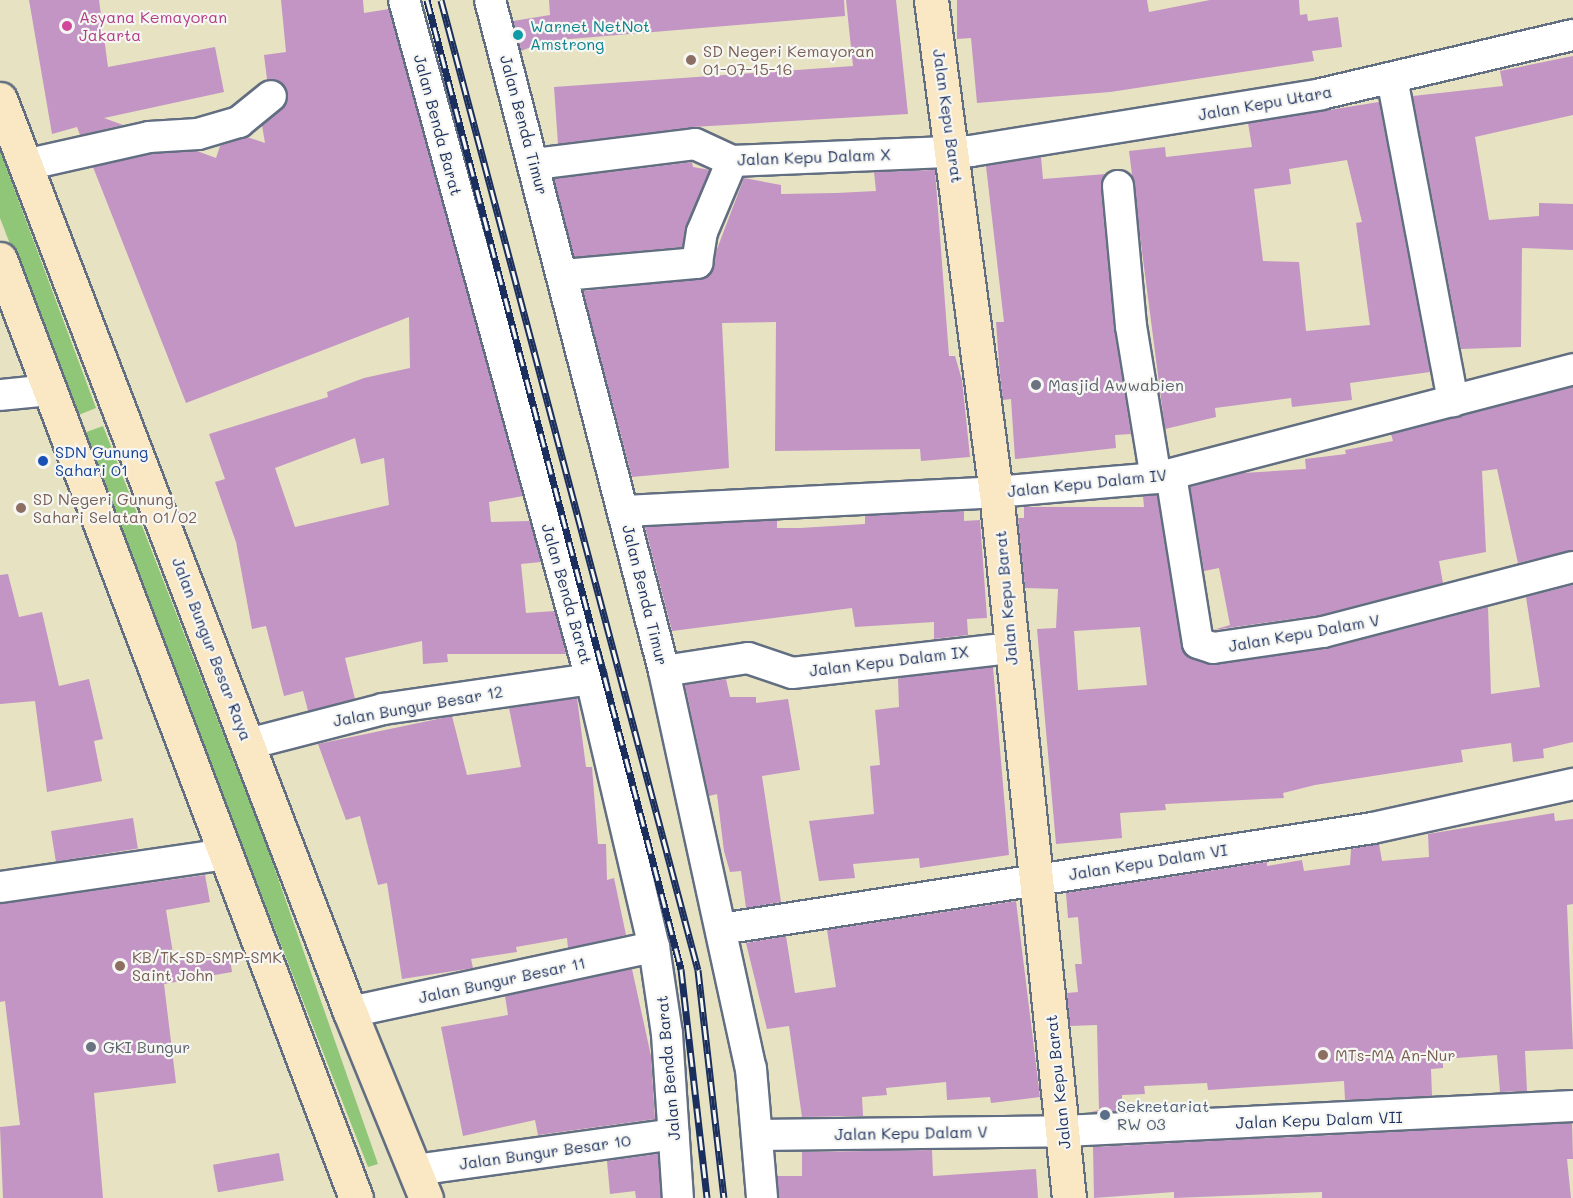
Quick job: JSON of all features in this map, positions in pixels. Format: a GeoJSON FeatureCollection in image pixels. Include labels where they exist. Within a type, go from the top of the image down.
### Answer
{"type":"FeatureCollection","features":[{"type":"Feature","properties":{"kind":"main road","name":"Jalan Kepu Barat"},"geometry":{"type":"LineString","coordinates":[[931,0],[953,152],[996,492],[1034,881],[1064,1131],[1069,1198]]}},
{"type":"Feature","properties":{"kind":"main road","name":"Jalan Bungur Besar Raya"},"geometry":{"type":"LineString","coordinates":[[0,99],[350,1012],[390,1109],[414,1189]]}},
{"type":"Feature","properties":{"kind":"main road"},"geometry":{"type":"LineString","coordinates":[[0,259],[356,1198]]}},
{"type":"Feature","properties":{"kind":"street","name":"Jalan Benda Barat"},"geometry":{"type":"LineString","coordinates":[[404,0],[591,680],[654,947],[668,1034],[678,1198]]}},
{"type":"Feature","properties":{"kind":"street","name":"Jalan Benda Timur"},"geometry":{"type":"LineString","coordinates":[[490,0],[564,275],[664,671],[751,1069],[762,1198]]}},
{"type":"Feature","properties":{"kind":"street","name":"Jalan Kepu Utara"},"geometry":{"type":"LineString","coordinates":[[953,152],[1221,112],[1392,78],[1573,35]]}},
{"type":"Feature","properties":{"kind":"street"},"geometry":{"type":"LineString","coordinates":[[1392,78],[1453,401]]}},
{"type":"Feature","properties":{"kind":"street"},"geometry":{"type":"LineString","coordinates":[[25,165],[149,137],[198,134],[239,122],[271,96]]}},
{"type":"Feature","properties":{"kind":"street","name":"Jalan Kepu Dalam X"},"geometry":{"type":"LineString","coordinates":[[535,164],[695,144],[732,161],[953,152]]}},
{"type":"Feature","properties":{"kind":"street"},"geometry":{"type":"LineString","coordinates":[[564,275],[697,263],[702,232],[732,161]]}},
{"type":"Feature","properties":{"kind":"street"},"geometry":{"type":"LineString","coordinates":[[1118,186],[1131,326],[1164,477]]}},
{"type":"Feature","properties":{"kind":"street","name":"Jalan Kepu Dalam IV"},"geometry":{"type":"LineString","coordinates":[[625,511],[996,492],[1164,477],[1573,369]]}},
{"type":"Feature","properties":{"kind":"street"},"geometry":{"type":"LineString","coordinates":[[0,395],[50,390]]}},
{"type":"Feature","properties":{"kind":"street","name":"Jalan Kepu Dalam V"},"geometry":{"type":"LineString","coordinates":[[1164,477],[1198,643],[1214,648],[1323,632],[1573,567]]}},
{"type":"Feature","properties":{"kind":"street","name":"Jalan Kepu Dalam IX"},"geometry":{"type":"LineString","coordinates":[[664,671],[748,658],[792,673],[1010,648]]}},
{"type":"Feature","properties":{"kind":"street","name":"Jalan Bungur Besar 12"},"geometry":{"type":"LineString","coordinates":[[248,744],[383,709],[591,680]]}},
{"type":"Feature","properties":{"kind":"street","name":"Jalan Kepu Dalam VI"},"geometry":{"type":"LineString","coordinates":[[721,929],[876,901],[1034,881],[1373,828],[1573,784]]}},
{"type":"Feature","properties":{"kind":"street"},"geometry":{"type":"LineString","coordinates":[[0,887],[226,854]]}},
{"type":"Feature","properties":{"kind":"street","name":"Jalan Bungur Besar 11"},"geometry":{"type":"LineString","coordinates":[[350,1012],[654,947]]}},
{"type":"Feature","properties":{"kind":"street","name":"Jalan Kepu Dalam VII"},"geometry":{"type":"LineString","coordinates":[[1064,1131],[1573,1106]]}},
{"type":"Feature","properties":{"kind":"street","name":"Jalan Kepu Dalam V"},"geometry":{"type":"LineString","coordinates":[[757,1135],[1064,1131]]}},
{"type":"Feature","properties":{"kind":"street","name":"Jalan Bungur Besar 10"},"geometry":{"type":"LineString","coordinates":[[414,1189],[674,1134]]}},
{"type":"Feature","properties":{"kind":"green space"},"geometry":{"type":"Polygon","coordinates":[[[0,151],[96,408],[76,416],[0,218],[0,151]]]}},
{"type":"Feature","properties":{"kind":"green space"},"geometry":{"type":"Polygon","coordinates":[[[103,426],[266,844],[378,1164],[368,1167],[81,434],[103,426]]]}},
{"type":"Feature","properties":{"kind":"building"},"geometry":{"type":"Polygon","coordinates":[[[29,0],[99,0],[108,67],[215,47],[224,92],[104,118],[123,125],[80,135],[77,127],[52,134],[29,0]]]}},
{"type":"Feature","properties":{"kind":"building"},"geometry":{"type":"Polygon","coordinates":[[[281,0],[363,0],[364,13],[389,9],[523,496],[489,502],[491,522],[530,521],[541,562],[521,564],[526,613],[555,611],[566,654],[447,654],[448,662],[423,664],[422,641],[345,658],[355,699],[308,711],[303,691],[284,696],[266,626],[252,629],[236,542],[215,482],[225,479],[209,434],[328,397],[327,392],[364,378],[410,368],[409,317],[186,403],[93,167],[151,154],[197,151],[216,158],[220,146],[247,137],[265,143],[262,125],[287,102],[284,85],[267,79],[264,55],[286,52],[281,0]],[[355,438],[275,468],[295,527],[389,505],[384,458],[361,464],[355,438]]]}},
{"type":"Feature","properties":{"kind":"building"},"geometry":{"type":"Polygon","coordinates":[[[549,0],[844,0],[845,16],[546,41],[521,51],[513,21],[550,15],[549,0]]]}},
{"type":"Feature","properties":{"kind":"building"},"geometry":{"type":"Polygon","coordinates":[[[846,0],[896,0],[908,114],[693,127],[558,144],[554,87],[853,66],[846,0]]]}},
{"type":"Feature","properties":{"kind":"building"},"geometry":{"type":"Polygon","coordinates":[[[957,0],[1147,0],[1149,12],[1210,0],[1299,0],[1300,15],[1307,14],[1308,21],[1338,17],[1342,47],[1312,51],[1314,61],[1110,92],[977,103],[971,38],[957,39],[957,0]]]}},
{"type":"Feature","properties":{"kind":"building"},"geometry":{"type":"Polygon","coordinates":[[[1573,56],[1573,115],[1475,137],[1489,220],[1539,216],[1539,203],[1573,204],[1573,250],[1522,248],[1521,347],[1461,349],[1413,96],[1503,86],[1500,71],[1573,56]]]}},
{"type":"Feature","properties":{"kind":"building"},"geometry":{"type":"Polygon","coordinates":[[[1379,102],[1430,372],[1350,383],[1352,400],[1292,407],[1291,398],[1215,408],[1216,417],[1165,429],[1129,151],[1165,147],[1166,157],[1252,147],[1248,123],[1379,102]],[[1347,160],[1289,169],[1291,184],[1254,189],[1263,261],[1299,262],[1306,331],[1370,325],[1356,223],[1362,222],[1347,160]]]}},
{"type":"Feature","properties":{"kind":"building"},"geometry":{"type":"Polygon","coordinates":[[[1041,157],[1043,179],[1106,174],[1101,188],[1114,328],[1131,434],[1115,435],[1116,448],[1015,459],[1011,399],[1003,400],[1000,376],[996,322],[1004,322],[986,166],[1041,157]]]}},
{"type":"Feature","properties":{"kind":"building"},"geometry":{"type":"Polygon","coordinates":[[[692,162],[693,167],[710,170],[682,247],[574,257],[554,179],[692,162]]]}},
{"type":"Feature","properties":{"kind":"building"},"geometry":{"type":"Polygon","coordinates":[[[935,170],[949,356],[955,356],[962,380],[970,457],[921,461],[920,449],[775,451],[776,322],[722,323],[729,468],[632,477],[583,291],[706,278],[744,178],[781,185],[781,194],[836,193],[876,191],[874,172],[935,170]]]}},
{"type":"Feature","properties":{"kind":"building"},"geometry":{"type":"Polygon","coordinates":[[[1573,387],[1573,550],[1518,563],[1497,469],[1482,471],[1486,552],[1439,561],[1443,583],[1320,615],[1213,630],[1230,625],[1219,568],[1204,571],[1190,487],[1243,473],[1306,469],[1305,459],[1346,454],[1345,450],[1393,441],[1391,434],[1573,387]]]}},
{"type":"Feature","properties":{"kind":"building"},"geometry":{"type":"Polygon","coordinates":[[[1157,495],[1181,646],[1185,655],[1208,664],[1326,649],[1488,607],[1491,694],[1540,687],[1526,597],[1573,585],[1573,742],[1543,749],[1544,758],[1513,762],[1511,743],[1461,750],[1463,762],[1315,785],[1283,793],[1284,798],[1165,804],[1166,810],[1120,813],[1122,838],[1056,844],[1037,629],[1056,628],[1058,589],[1025,588],[1018,518],[1024,518],[1024,507],[1144,507],[1143,496],[1157,495]],[[1140,627],[1074,631],[1078,690],[1147,685],[1140,627]]]}},
{"type":"Feature","properties":{"kind":"building"},"geometry":{"type":"Polygon","coordinates":[[[964,511],[964,521],[980,520],[987,618],[967,619],[968,635],[934,639],[934,622],[855,627],[852,608],[672,631],[645,527],[777,520],[777,528],[800,528],[865,524],[865,516],[964,511]]]}},
{"type":"Feature","properties":{"kind":"building"},"geometry":{"type":"Polygon","coordinates":[[[8,574],[19,617],[42,612],[59,686],[89,679],[103,739],[94,741],[102,781],[47,792],[35,701],[0,704],[0,575],[8,574]]]}},
{"type":"Feature","properties":{"kind":"building"},"geometry":{"type":"Polygon","coordinates":[[[993,667],[1009,855],[920,868],[919,858],[853,864],[855,878],[819,881],[809,821],[874,814],[870,766],[880,765],[875,710],[899,707],[898,678],[993,667]]]}},
{"type":"Feature","properties":{"kind":"building"},"geometry":{"type":"Polygon","coordinates":[[[726,679],[730,697],[756,697],[756,703],[788,699],[800,770],[762,776],[781,902],[746,908],[741,871],[730,872],[724,851],[717,794],[709,796],[685,685],[726,679]]]}},
{"type":"Feature","properties":{"kind":"building"},"geometry":{"type":"Polygon","coordinates":[[[577,698],[586,767],[592,767],[598,844],[606,844],[607,880],[614,878],[626,935],[568,948],[567,938],[516,947],[517,952],[471,959],[473,968],[402,979],[387,883],[378,885],[360,816],[346,820],[318,744],[452,716],[467,775],[521,767],[509,708],[577,698]]]}},
{"type":"Feature","properties":{"kind":"building"},"geometry":{"type":"Polygon","coordinates":[[[1554,813],[1555,821],[1573,819],[1573,904],[1567,905],[1573,1049],[1525,1051],[1527,1091],[1500,1092],[1497,1055],[1443,1059],[1443,1068],[1431,1069],[1432,1096],[1345,1100],[1344,1081],[1208,1090],[1207,1083],[1144,1086],[1145,1094],[1122,1095],[1122,1111],[1091,1112],[1099,1110],[1097,1025],[1070,1026],[1067,993],[1078,992],[1075,964],[1082,964],[1078,917],[1068,918],[1066,893],[1267,862],[1267,866],[1302,860],[1304,871],[1350,865],[1351,849],[1379,844],[1382,861],[1429,857],[1428,834],[1554,813]]]}},
{"type":"Feature","properties":{"kind":"building"},"geometry":{"type":"Polygon","coordinates":[[[133,818],[138,849],[56,862],[51,831],[133,818]]]}},
{"type":"Feature","properties":{"kind":"building"},"geometry":{"type":"Polygon","coordinates":[[[205,875],[210,902],[166,910],[174,960],[229,951],[232,972],[164,984],[176,1083],[94,1093],[103,1198],[3,1198],[0,1127],[20,1125],[5,1001],[0,1002],[0,904],[205,875]]]}},
{"type":"Feature","properties":{"kind":"building"},"geometry":{"type":"Polygon","coordinates":[[[1016,901],[1040,1097],[991,1103],[990,1097],[947,1100],[946,1082],[886,1088],[887,1095],[862,1097],[863,1116],[802,1117],[789,1026],[767,1029],[746,943],[786,936],[795,993],[836,987],[827,930],[1016,901]]]}},
{"type":"Feature","properties":{"kind":"building"},"geometry":{"type":"Polygon","coordinates":[[[632,969],[651,1056],[655,1119],[538,1135],[535,1120],[463,1136],[441,1027],[508,1015],[505,996],[632,969]]]}},
{"type":"Feature","properties":{"kind":"building"},"geometry":{"type":"Polygon","coordinates":[[[1572,1123],[1573,1159],[1567,1159],[1571,1198],[1322,1198],[1322,1192],[1174,1198],[1174,1192],[1094,1198],[1093,1147],[1572,1123]]]}},
{"type":"Feature","properties":{"kind":"building"},"geometry":{"type":"Polygon","coordinates":[[[932,1150],[933,1176],[1036,1169],[1038,1198],[779,1198],[777,1176],[802,1176],[802,1152],[932,1150]]]}},
{"type":"Feature","properties":{"kind":"building"},"geometry":{"type":"Polygon","coordinates":[[[279,1153],[284,1181],[218,1192],[213,1165],[279,1153]]]}},
{"type":"Feature","properties":{"kind":"building"},"geometry":{"type":"Polygon","coordinates":[[[658,1154],[661,1198],[636,1198],[635,1191],[610,1194],[607,1161],[658,1154]]]}},
{"type":"Feature","properties":{"kind":"railway"},"geometry":{"type":"LineString","coordinates":[[427,0],[681,969],[707,1198]]}},
{"type":"Feature","properties":{"kind":"railway"},"geometry":{"type":"LineString","coordinates":[[441,0],[698,970],[724,1198]]}},
{"type":"Feature","properties":{"kind":"place","name":"Asyana Kemayoran Jakarta"},"geometry":{"type":"Point","coordinates":[67,26]}},
{"type":"Feature","properties":{"kind":"place","name":"Warnet NetNot Amstrong"},"geometry":{"type":"Point","coordinates":[518,35]}},
{"type":"Feature","properties":{"kind":"place","name":"SD Negeri Kemayoran 01-07-15-16"},"geometry":{"type":"Point","coordinates":[691,60]}},
{"type":"Feature","properties":{"kind":"place","name":"Masjid Awwabien"},"geometry":{"type":"Point","coordinates":[1036,385]}},
{"type":"Feature","properties":{"kind":"place","name":"SDN Gunung Sahari 01"},"geometry":{"type":"Point","coordinates":[43,461]}},
{"type":"Feature","properties":{"kind":"place","name":"SD Negeri Gunung Sahari Selatan 01/02"},"geometry":{"type":"Point","coordinates":[21,508]}},
{"type":"Feature","properties":{"kind":"place","name":"KB/TK-SD-SMP-SMK Saint John"},"geometry":{"type":"Point","coordinates":[120,966]}},
{"type":"Feature","properties":{"kind":"place","name":"GKI Bungur"},"geometry":{"type":"Point","coordinates":[91,1047]}},
{"type":"Feature","properties":{"kind":"place","name":"MTs-MA An-Nur"},"geometry":{"type":"Point","coordinates":[1323,1055]}},
{"type":"Feature","properties":{"kind":"place","name":"Sekretariat RW 03"},"geometry":{"type":"Point","coordinates":[1105,1115]}}]}
